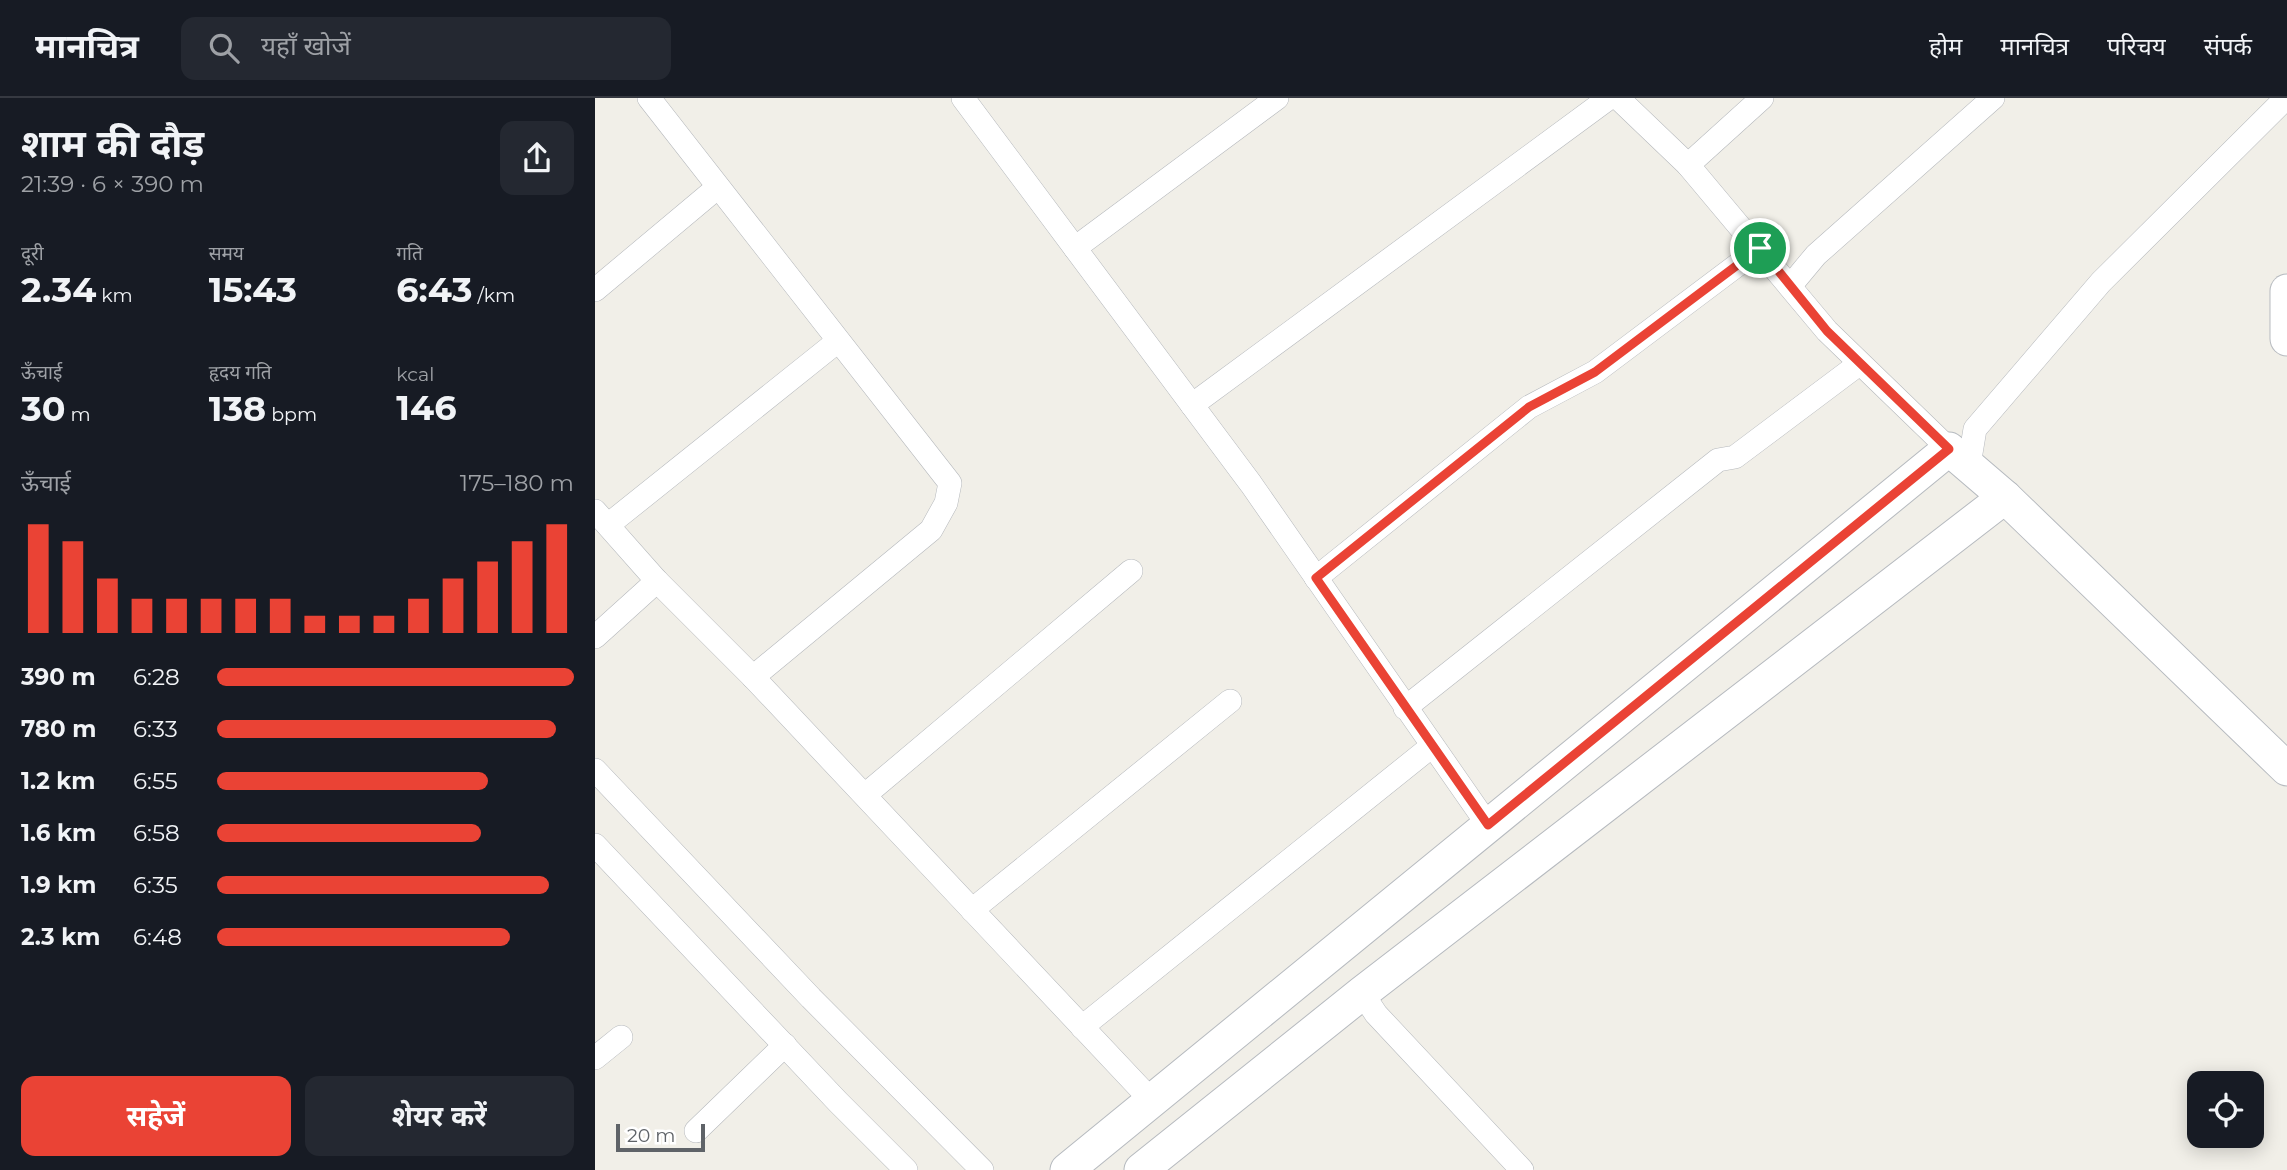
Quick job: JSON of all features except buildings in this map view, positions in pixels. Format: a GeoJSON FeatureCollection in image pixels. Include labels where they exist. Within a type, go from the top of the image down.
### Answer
{"type":"FeatureCollection","features":[{"type":"Feature","properties":{"kind":"street"},"geometry":{"type":"LineString","coordinates":[[649,98],[950,483],[946,503],[931,530],[753,677]]}},
{"type":"Feature","properties":{"kind":"street"},"geometry":{"type":"LineString","coordinates":[[963,98],[1251,484],[1488,825]]}},
{"type":"Feature","properties":{"kind":"street"},"geometry":{"type":"LineString","coordinates":[[1076,248],[1277,98]]}},
{"type":"Feature","properties":{"kind":"street"},"geometry":{"type":"LineString","coordinates":[[1192,405],[1609,98]]}},
{"type":"Feature","properties":{"kind":"street"},"geometry":{"type":"LineString","coordinates":[[1618,98],[1688,165],[1827,331],[1859,364],[2005,497],[2287,769]]}},
{"type":"Feature","properties":{"kind":"street"},"geometry":{"type":"LineString","coordinates":[[1688,165],[1762,98]]}},
{"type":"Feature","properties":{"kind":"street"},"geometry":{"type":"LineString","coordinates":[[1791,285],[1816,256],[1993,98]]}},
{"type":"Feature","properties":{"kind":"street"},"geometry":{"type":"LineString","coordinates":[[1067,1170],[1488,825],[1959,457],[1975,429],[2101,282],[2286,98]]}},
{"type":"Feature","properties":{"kind":"street"},"geometry":{"type":"LineString","coordinates":[[595,290],[718,187]]}},
{"type":"Feature","properties":{"kind":"street"},"geometry":{"type":"LineString","coordinates":[[1316,578],[1529,407],[1595,372],[1760,248]]}},
{"type":"Feature","properties":{"kind":"street"},"geometry":{"type":"LineString","coordinates":[[2287,291],[2287,339]]}},
{"type":"Feature","properties":{"kind":"street"},"geometry":{"type":"LineString","coordinates":[[838,341],[602,518],[657,581],[753,677],[1152,1101]]}},
{"type":"Feature","properties":{"kind":"street"},"geometry":{"type":"LineString","coordinates":[[1405,708],[1718,460],[1735,457],[1859,364]]}},
{"type":"Feature","properties":{"kind":"street"},"geometry":{"type":"LineString","coordinates":[[1141,1170],[1362,993],[2005,497]]}},
{"type":"Feature","properties":{"kind":"street"},"geometry":{"type":"LineString","coordinates":[[865,795],[1131,571]]}},
{"type":"Feature","properties":{"kind":"street"},"geometry":{"type":"LineString","coordinates":[[595,637],[657,581]]}},
{"type":"Feature","properties":{"kind":"street"},"geometry":{"type":"LineString","coordinates":[[972,910],[1230,701]]}},
{"type":"Feature","properties":{"kind":"street"},"geometry":{"type":"LineString","coordinates":[[1082,1027],[1432,746]]}},
{"type":"Feature","properties":{"kind":"street"},"geometry":{"type":"LineString","coordinates":[[595,770],[811,999],[982,1170]]}},
{"type":"Feature","properties":{"kind":"street"},"geometry":{"type":"LineString","coordinates":[[595,845],[785,1045],[896,1167]]}},
{"type":"Feature","properties":{"kind":"street"},"geometry":{"type":"LineString","coordinates":[[1362,993],[1376,1014],[1522,1170]]}},
{"type":"Feature","properties":{"kind":"street"},"geometry":{"type":"LineString","coordinates":[[595,1058],[621,1037]]}},
{"type":"Feature","properties":{"kind":"street"},"geometry":{"type":"LineString","coordinates":[[697,1131],[785,1045]]}},
{"type":"Feature","properties":{"kind":"route"},"geometry":{"type":"LineString","coordinates":[[1760,248],[1827,331],[1949,449],[1488,825],[1316,578],[1529,407],[1595,372],[1760,248]]}}]}
